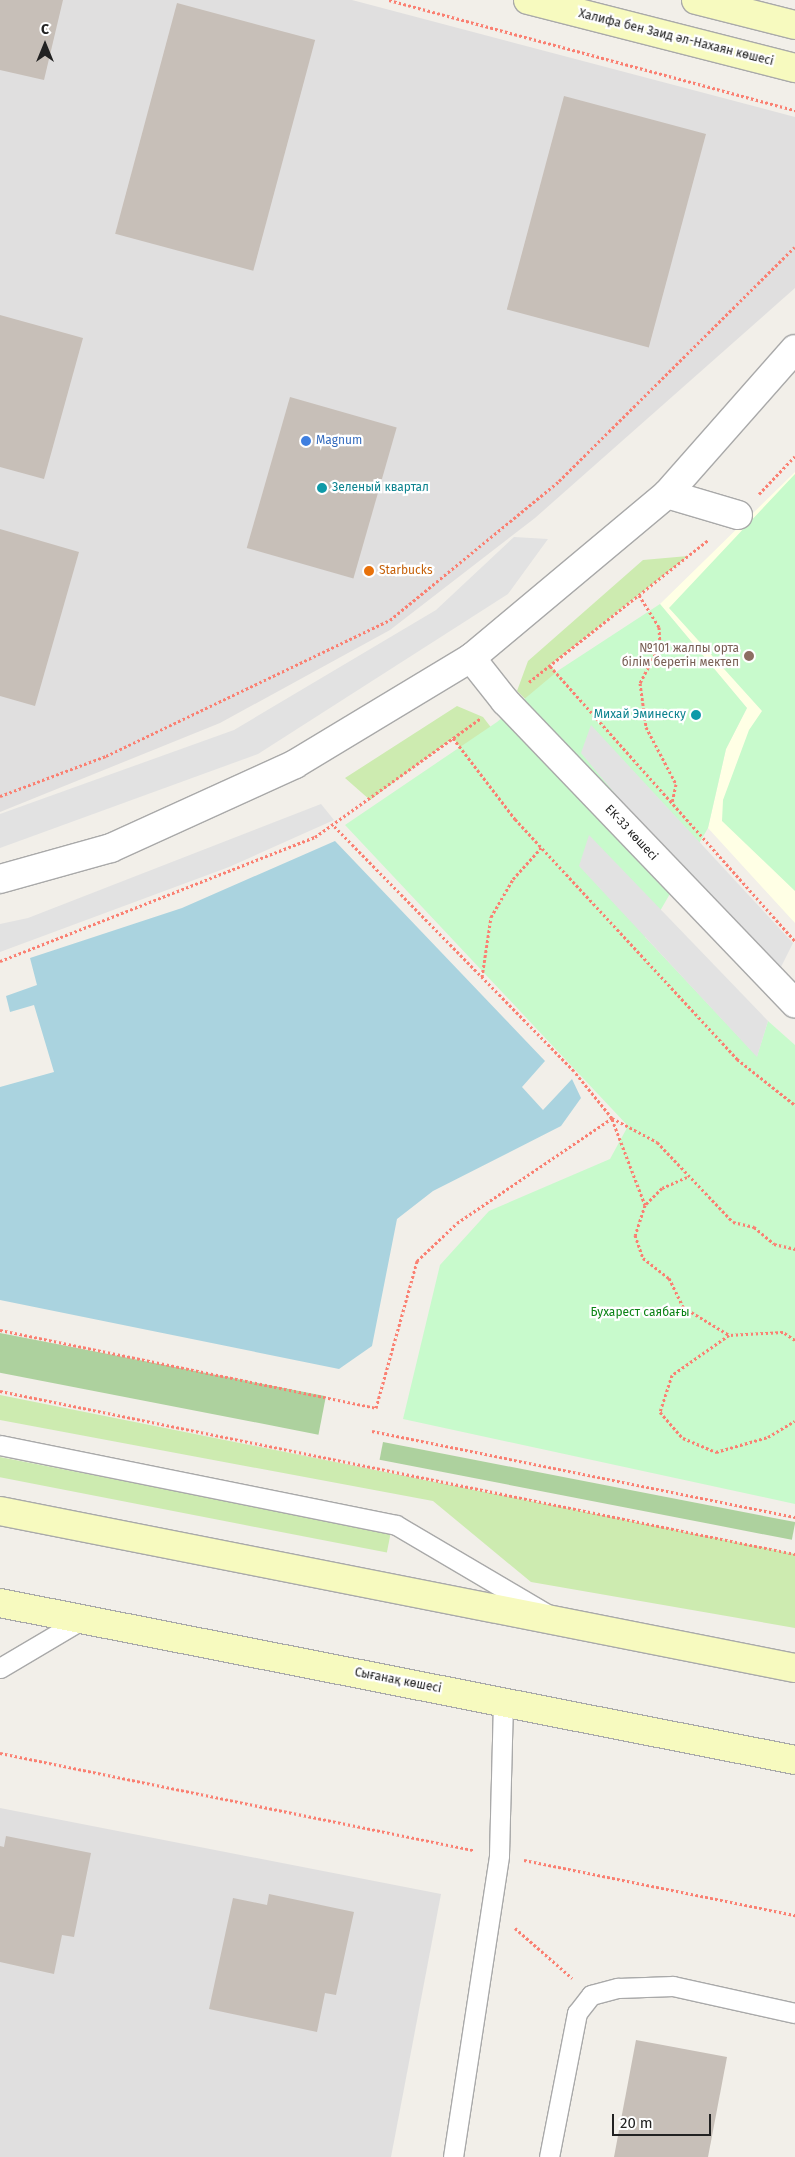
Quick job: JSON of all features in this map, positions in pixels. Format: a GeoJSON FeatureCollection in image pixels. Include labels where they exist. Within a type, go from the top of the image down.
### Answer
{"type":"FeatureCollection","features":[{"type":"Feature","properties":{"kind":"main road","name":"Халифа бен Заид әл-Нахаян көшесі"},"geometry":{"type":"LineString","coordinates":[[528,0],[795,68]]}},
{"type":"Feature","properties":{"kind":"main road"},"geometry":{"type":"LineString","coordinates":[[696,0],[795,26]]}},
{"type":"Feature","properties":{"kind":"main road"},"geometry":{"type":"LineString","coordinates":[[0,1511],[795,1668]]}},
{"type":"Feature","properties":{"kind":"main road","name":"Сығанақ көшесі"},"geometry":{"type":"LineString","coordinates":[[0,1603],[795,1760]]}},
{"type":"Feature","properties":{"kind":"street"},"geometry":{"type":"LineString","coordinates":[[0,879],[111,848],[238,792],[295,764],[470,658],[667,494],[795,349]]}},
{"type":"Feature","properties":{"kind":"street"},"geometry":{"type":"LineString","coordinates":[[667,494],[738,515]]}},
{"type":"Feature","properties":{"kind":"street","name":"ЕК-33 көшесі"},"geometry":{"type":"LineString","coordinates":[[470,658],[505,701],[795,1003]]}},
{"type":"Feature","properties":{"kind":"lane"},"geometry":{"type":"LineString","coordinates":[[0,1445],[396,1525],[561,1622]]}},
{"type":"Feature","properties":{"kind":"lane"},"geometry":{"type":"LineString","coordinates":[[0,1668],[83,1619]]}},
{"type":"Feature","properties":{"kind":"lane"},"geometry":{"type":"LineString","coordinates":[[453,2157],[499,1855],[503,1702]]}},
{"type":"Feature","properties":{"kind":"lane"},"geometry":{"type":"LineString","coordinates":[[550,2157],[576,2013],[592,1995],[618,1988],[674,1986],[795,2013]]}},
{"type":"Feature","properties":{"kind":"path"},"geometry":{"type":"LineString","coordinates":[[389,0],[795,110]]}},
{"type":"Feature","properties":{"kind":"path"},"geometry":{"type":"LineString","coordinates":[[0,796],[106,756],[390,620],[559,481],[795,247]]}},
{"type":"Feature","properties":{"kind":"path"},"geometry":{"type":"LineString","coordinates":[[524,686],[639,595],[659,627],[660,645],[640,683],[646,727],[676,784],[672,804]]}},
{"type":"Feature","properties":{"kind":"path"},"geometry":{"type":"LineString","coordinates":[[550,666],[795,941]]}},
{"type":"Feature","properties":{"kind":"path"},"geometry":{"type":"LineString","coordinates":[[0,961],[122,916],[334,826],[483,717]]}},
{"type":"Feature","properties":{"kind":"path"},"geometry":{"type":"LineString","coordinates":[[453,738],[541,848],[737,1059],[795,1105]]}},
{"type":"Feature","properties":{"kind":"path"},"geometry":{"type":"LineString","coordinates":[[334,826],[574,1071],[612,1118],[645,1205]]}},
{"type":"Feature","properties":{"kind":"path"},"geometry":{"type":"LineString","coordinates":[[482,978],[491,917],[513,879],[541,848]]}},
{"type":"Feature","properties":{"kind":"path"},"geometry":{"type":"LineString","coordinates":[[612,1118],[658,1142],[687,1178],[733,1222],[754,1227],[774,1244],[795,1249]]}},
{"type":"Feature","properties":{"kind":"path"},"geometry":{"type":"LineString","coordinates":[[0,1330],[376,1408],[417,1261],[457,1223],[612,1118]]}},
{"type":"Feature","properties":{"kind":"path"},"geometry":{"type":"LineString","coordinates":[[687,1178],[662,1188],[645,1205],[635,1235],[642,1258],[669,1278],[683,1307],[729,1335]]}},
{"type":"Feature","properties":{"kind":"path"},"geometry":{"type":"LineString","coordinates":[[795,1340],[783,1332],[729,1335],[672,1375],[660,1412],[683,1438],[716,1452],[768,1437],[795,1421]]}},
{"type":"Feature","properties":{"kind":"path"},"geometry":{"type":"LineString","coordinates":[[0,1391],[795,1554]]}},
{"type":"Feature","properties":{"kind":"path"},"geometry":{"type":"LineString","coordinates":[[372,1432],[795,1517]]}},
{"type":"Feature","properties":{"kind":"path"},"geometry":{"type":"LineString","coordinates":[[0,1752],[795,1915]]}},
{"type":"Feature","properties":{"kind":"path"},"geometry":{"type":"LineString","coordinates":[[491,1908],[592,1995]]}},
{"type":"Feature","properties":{"kind":"shaded area","name":"Зеленый квартал"},"geometry":{"type":"Polygon","coordinates":[[[0,0],[352,0],[795,117],[795,288],[535,518],[390,630],[220,723],[0,812],[0,0]]]}},
{"type":"Feature","properties":{"kind":"shaded area","name":"№101 жалпы орта білім беретін мектеп"},"geometry":{"type":"Polygon","coordinates":[[[795,472],[795,923],[708,828],[726,749],[747,708],[660,604],[795,472]]]}},
{"type":"Feature","properties":{"kind":"shaded area"},"geometry":{"type":"Polygon","coordinates":[[[514,537],[548,539],[508,594],[258,754],[0,848],[0,814],[234,730],[436,610],[514,537]]]}},
{"type":"Feature","properties":{"kind":"shaded area"},"geometry":{"type":"Polygon","coordinates":[[[591,725],[793,943],[773,983],[581,753],[591,725]]]}},
{"type":"Feature","properties":{"kind":"shaded area"},"geometry":{"type":"Polygon","coordinates":[[[321,804],[334,820],[229,867],[0,952],[0,924],[28,918],[321,804]]]}},
{"type":"Feature","properties":{"kind":"shaded area"},"geometry":{"type":"Polygon","coordinates":[[[589,835],[768,1021],[757,1057],[579,866],[589,835]]]}},
{"type":"Feature","properties":{"kind":"shaded area"},"geometry":{"type":"Polygon","coordinates":[[[0,1808],[441,1894],[391,2157],[0,2157],[0,1808]]]}},
{"type":"Feature","properties":{"kind":"green space","name":"№101 жалпы орта білім беретін мектеп"},"geometry":{"type":"Polygon","coordinates":[[[795,474],[795,891],[722,821],[723,800],[749,730],[762,711],[669,608],[795,474]]]}},
{"type":"Feature","properties":{"kind":"green space"},"geometry":{"type":"Polygon","coordinates":[[[688,556],[550,665],[593,714],[581,753],[517,691],[528,661],[643,560],[688,556]]]}},
{"type":"Feature","properties":{"kind":"green space","name":"Бухарест саябағы"},"geometry":{"type":"Polygon","coordinates":[[[660,604],[747,708],[726,749],[708,828],[645,937],[757,1056],[768,1021],[795,1045],[795,1504],[403,1419],[440,1265],[489,1211],[610,1159],[628,1126],[345,825],[497,722],[559,670],[660,604]]]}},
{"type":"Feature","properties":{"kind":"green space"},"geometry":{"type":"Polygon","coordinates":[[[457,706],[483,717],[506,747],[497,796],[453,738],[370,800],[345,778],[457,706]]]}},
{"type":"Feature","properties":{"kind":"green space"},"geometry":{"type":"Polygon","coordinates":[[[0,1333],[326,1396],[318,1435],[0,1373],[0,1333]]]}},
{"type":"Feature","properties":{"kind":"green space"},"geometry":{"type":"Polygon","coordinates":[[[0,1395],[795,1554],[795,1628],[531,1582],[433,1501],[0,1420],[0,1395]]]}},
{"type":"Feature","properties":{"kind":"green space"},"geometry":{"type":"Polygon","coordinates":[[[383,1442],[795,1522],[792,1540],[380,1460],[383,1442]]]}},
{"type":"Feature","properties":{"kind":"green space"},"geometry":{"type":"Polygon","coordinates":[[[0,1457],[391,1533],[387,1553],[0,1477],[0,1457]]]}},
{"type":"Feature","properties":{"kind":"water"},"geometry":{"type":"Polygon","coordinates":[[[335,841],[545,1061],[522,1087],[543,1110],[572,1079],[581,1098],[561,1126],[433,1191],[397,1219],[372,1346],[339,1369],[0,1300],[0,1087],[54,1072],[34,1005],[10,1012],[6,996],[37,985],[30,958],[182,908],[335,841]]]}},
{"type":"Feature","properties":{"kind":"building"},"geometry":{"type":"Polygon","coordinates":[[[0,0],[63,0],[44,80],[0,70],[0,0]]]}},
{"type":"Feature","properties":{"kind":"building"},"geometry":{"type":"Polygon","coordinates":[[[177,3],[315,40],[253,271],[115,234],[177,3]]]}},
{"type":"Feature","properties":{"kind":"building"},"geometry":{"type":"Polygon","coordinates":[[[564,96],[706,134],[649,348],[507,309],[564,96]]]}},
{"type":"Feature","properties":{"kind":"building"},"geometry":{"type":"Polygon","coordinates":[[[0,315],[83,338],[44,479],[0,467],[0,315]]]}},
{"type":"Feature","properties":{"kind":"building","name":"Зеленый квартал"},"geometry":{"type":"Polygon","coordinates":[[[290,397],[397,428],[353,579],[247,548],[290,397]]]}},
{"type":"Feature","properties":{"kind":"building"},"geometry":{"type":"Polygon","coordinates":[[[0,529],[79,552],[35,706],[0,696],[0,529]]]}},
{"type":"Feature","properties":{"kind":"building"},"geometry":{"type":"Polygon","coordinates":[[[6,1836],[91,1853],[74,1937],[62,1935],[54,1974],[0,1962],[0,1846],[4,1847],[6,1836]]]}},
{"type":"Feature","properties":{"kind":"building"},"geometry":{"type":"Polygon","coordinates":[[[269,1894],[354,1912],[336,1995],[325,1993],[317,2032],[209,2009],[233,1898],[267,1905],[269,1894]]]}},
{"type":"Feature","properties":{"kind":"building"},"geometry":{"type":"Polygon","coordinates":[[[636,2040],[727,2057],[708,2157],[614,2157],[636,2040]]]}},
{"type":"Feature","properties":{"kind":"place","name":"Magnum"},"geometry":{"type":"Point","coordinates":[306,441]}},
{"type":"Feature","properties":{"kind":"place","name":"Зеленый квартал"},"geometry":{"type":"Point","coordinates":[322,488]}},
{"type":"Feature","properties":{"kind":"place","name":"Starbucks"},"geometry":{"type":"Point","coordinates":[369,571]}},
{"type":"Feature","properties":{"kind":"place","name":"№101 жалпы орта білім беретін мектеп"},"geometry":{"type":"Point","coordinates":[749,656]}},
{"type":"Feature","properties":{"kind":"place","name":"Михай Эминеску"},"geometry":{"type":"Point","coordinates":[696,715]}}]}
